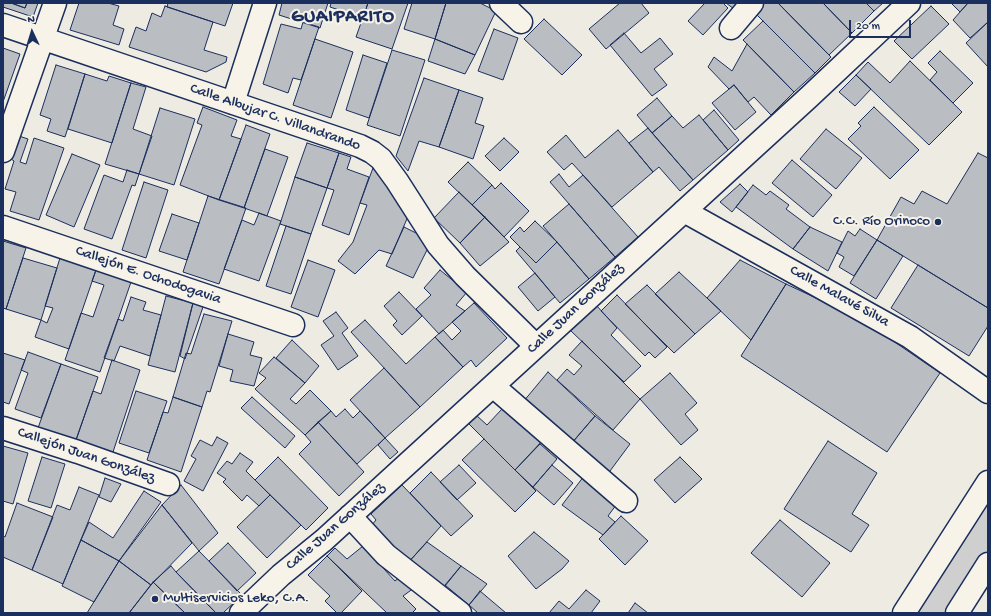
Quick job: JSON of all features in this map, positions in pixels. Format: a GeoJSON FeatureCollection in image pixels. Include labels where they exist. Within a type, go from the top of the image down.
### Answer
{"type":"FeatureCollection","features":[{"type":"Feature","properties":{"kind":"street"},"geometry":{"type":"LineString","coordinates":[[3,151],[55,3]]}},
{"type":"Feature","properties":{"kind":"street"},"geometry":{"type":"LineString","coordinates":[[233,103],[265,3]]}},
{"type":"Feature","properties":{"kind":"street"},"geometry":{"type":"LineString","coordinates":[[501,3],[521,22]]}},
{"type":"Feature","properties":{"kind":"street"},"geometry":{"type":"LineString","coordinates":[[731,28],[752,3]]}},
{"type":"Feature","properties":{"kind":"street","name":"Calle Juan González"},"geometry":{"type":"LineString","coordinates":[[241,613],[493,386],[809,97],[909,3]]}},
{"type":"Feature","properties":{"kind":"street","name":"Calle Albujar C. Villandrando"},"geometry":{"type":"LineString","coordinates":[[3,25],[360,146],[372,152],[381,159],[397,181],[438,245],[465,276],[536,346]]}},
{"type":"Feature","properties":{"kind":"street","name":"Calle Malavé Silva"},"geometry":{"type":"LineString","coordinates":[[684,211],[910,337],[988,392]]}},
{"type":"Feature","properties":{"kind":"street","name":"Callejón E. Ochodogavia"},"geometry":{"type":"LineString","coordinates":[[3,227],[293,325]]}},
{"type":"Feature","properties":{"kind":"street"},"geometry":{"type":"LineString","coordinates":[[493,386],[626,501]]}},
{"type":"Feature","properties":{"kind":"street","name":"Callejón Juan González"},"geometry":{"type":"LineString","coordinates":[[3,428],[78,452],[168,484]]}},
{"type":"Feature","properties":{"kind":"street"},"geometry":{"type":"LineString","coordinates":[[904,613],[988,482]]}},
{"type":"Feature","properties":{"kind":"street"},"geometry":{"type":"LineString","coordinates":[[350,516],[386,555],[460,613]]}},
{"type":"Feature","properties":{"kind":"street"},"geometry":{"type":"LineString","coordinates":[[957,613],[988,564]]}},
{"type":"Feature","properties":{"kind":"shaded area"},"geometry":{"type":"Polygon","coordinates":[[[988,482],[988,564],[957,613],[904,613],[988,482]]]}},
{"type":"Feature","properties":{"kind":"building"},"geometry":{"type":"Polygon","coordinates":[[[3,3],[11,3],[25,8],[27,3],[38,3],[33,17],[3,7],[3,3]]]}},
{"type":"Feature","properties":{"kind":"building"},"geometry":{"type":"Polygon","coordinates":[[[11,3],[27,3],[25,8],[11,3]]]}},
{"type":"Feature","properties":{"kind":"building"},"geometry":{"type":"Polygon","coordinates":[[[79,3],[108,3],[119,6],[113,25],[124,29],[119,45],[70,30],[79,3]]]}},
{"type":"Feature","properties":{"kind":"building"},"geometry":{"type":"Polygon","coordinates":[[[168,3],[233,3],[225,26],[167,7],[168,3]]]}},
{"type":"Feature","properties":{"kind":"building"},"geometry":{"type":"Polygon","coordinates":[[[282,3],[328,3],[320,28],[279,15],[282,3]]]}},
{"type":"Feature","properties":{"kind":"building"},"geometry":{"type":"Polygon","coordinates":[[[331,3],[368,3],[363,18],[330,7],[331,3]]]}},
{"type":"Feature","properties":{"kind":"building"},"geometry":{"type":"Polygon","coordinates":[[[368,3],[408,3],[392,49],[356,37],[368,3]]]}},
{"type":"Feature","properties":{"kind":"building"},"geometry":{"type":"Polygon","coordinates":[[[412,3],[446,3],[435,39],[404,29],[412,3]]]}},
{"type":"Feature","properties":{"kind":"building"},"geometry":{"type":"Polygon","coordinates":[[[446,3],[480,3],[496,11],[475,55],[435,39],[446,3]]]}},
{"type":"Feature","properties":{"kind":"building"},"geometry":{"type":"Polygon","coordinates":[[[620,3],[641,3],[649,13],[606,49],[589,29],[620,3]]]}},
{"type":"Feature","properties":{"kind":"building"},"geometry":{"type":"Polygon","coordinates":[[[705,3],[723,3],[728,8],[703,35],[688,21],[705,3]]]}},
{"type":"Feature","properties":{"kind":"building"},"geometry":{"type":"Polygon","coordinates":[[[726,3],[744,3],[738,12],[726,3]]]}},
{"type":"Feature","properties":{"kind":"building"},"geometry":{"type":"Polygon","coordinates":[[[763,3],[778,3],[831,57],[815,73],[754,12],[763,3]]]}},
{"type":"Feature","properties":{"kind":"building"},"geometry":{"type":"Polygon","coordinates":[[[778,3],[823,3],[852,33],[829,55],[778,3]]]}},
{"type":"Feature","properties":{"kind":"building"},"geometry":{"type":"Polygon","coordinates":[[[823,3],[866,3],[874,11],[852,33],[823,3]]]}},
{"type":"Feature","properties":{"kind":"building"},"geometry":{"type":"Polygon","coordinates":[[[866,3],[883,3],[874,11],[866,3]]]}},
{"type":"Feature","properties":{"kind":"building"},"geometry":{"type":"Polygon","coordinates":[[[951,3],[968,3],[960,12],[951,3]]]}},
{"type":"Feature","properties":{"kind":"building"},"geometry":{"type":"Polygon","coordinates":[[[968,3],[988,3],[988,22],[970,38],[953,20],[968,3]]]}},
{"type":"Feature","properties":{"kind":"building"},"geometry":{"type":"Polygon","coordinates":[[[165,6],[213,22],[204,50],[227,57],[226,62],[206,72],[129,47],[136,27],[146,31],[152,13],[161,17],[165,6]]]}},
{"type":"Feature","properties":{"kind":"building"},"geometry":{"type":"Polygon","coordinates":[[[931,6],[949,24],[912,59],[894,41],[931,6]]]}},
{"type":"Feature","properties":{"kind":"building"},"geometry":{"type":"Polygon","coordinates":[[[544,19],[582,55],[562,75],[524,39],[544,19]]]}},
{"type":"Feature","properties":{"kind":"building"},"geometry":{"type":"Polygon","coordinates":[[[763,21],[815,73],[794,92],[743,40],[763,21]]]}},
{"type":"Feature","properties":{"kind":"building"},"geometry":{"type":"Polygon","coordinates":[[[303,22],[319,27],[301,80],[293,78],[288,93],[263,84],[281,24],[301,29],[303,22]]]}},
{"type":"Feature","properties":{"kind":"building"},"geometry":{"type":"Polygon","coordinates":[[[988,22],[988,67],[966,43],[988,22]]]}},
{"type":"Feature","properties":{"kind":"building"},"geometry":{"type":"Polygon","coordinates":[[[494,29],[518,38],[503,80],[478,71],[494,29]]]}},
{"type":"Feature","properties":{"kind":"building"},"geometry":{"type":"Polygon","coordinates":[[[624,33],[641,53],[660,38],[673,54],[654,69],[667,85],[652,96],[610,45],[624,33]]]}},
{"type":"Feature","properties":{"kind":"building"},"geometry":{"type":"Polygon","coordinates":[[[315,39],[353,52],[331,118],[293,105],[315,39]]]}},
{"type":"Feature","properties":{"kind":"building"},"geometry":{"type":"Polygon","coordinates":[[[435,39],[475,55],[465,74],[428,61],[435,39]]]}},
{"type":"Feature","properties":{"kind":"building"},"geometry":{"type":"Polygon","coordinates":[[[747,44],[794,92],[771,115],[754,97],[748,102],[734,85],[729,89],[708,67],[714,57],[732,71],[747,44]]]}},
{"type":"Feature","properties":{"kind":"building"},"geometry":{"type":"Polygon","coordinates":[[[3,48],[20,54],[3,102],[3,48]]]}},
{"type":"Feature","properties":{"kind":"building"},"geometry":{"type":"Polygon","coordinates":[[[392,50],[425,60],[400,136],[367,125],[392,50]]]}},
{"type":"Feature","properties":{"kind":"building"},"geometry":{"type":"Polygon","coordinates":[[[940,51],[973,83],[953,103],[930,80],[937,72],[928,63],[940,51]]]}},
{"type":"Feature","properties":{"kind":"building"},"geometry":{"type":"Polygon","coordinates":[[[363,55],[387,63],[369,118],[346,110],[363,55]]]}},
{"type":"Feature","properties":{"kind":"building"},"geometry":{"type":"Polygon","coordinates":[[[910,61],[962,112],[929,145],[856,75],[868,62],[890,83],[910,61]]]}},
{"type":"Feature","properties":{"kind":"building"},"geometry":{"type":"Polygon","coordinates":[[[56,65],[85,74],[65,137],[47,131],[51,119],[40,115],[56,65]]]}},
{"type":"Feature","properties":{"kind":"building"},"geometry":{"type":"Polygon","coordinates":[[[85,74],[107,81],[109,76],[131,83],[112,143],[68,129],[85,74]]]}},
{"type":"Feature","properties":{"kind":"building"},"geometry":{"type":"Polygon","coordinates":[[[856,75],[871,89],[855,106],[839,92],[856,75]]]}},
{"type":"Feature","properties":{"kind":"building"},"geometry":{"type":"Polygon","coordinates":[[[424,78],[459,90],[439,147],[419,141],[408,171],[396,156],[424,78]]]}},
{"type":"Feature","properties":{"kind":"building"},"geometry":{"type":"Polygon","coordinates":[[[131,83],[146,87],[133,129],[152,136],[139,174],[105,164],[131,83]]]}},
{"type":"Feature","properties":{"kind":"building"},"geometry":{"type":"Polygon","coordinates":[[[734,85],[756,112],[735,130],[712,103],[734,85]]]}},
{"type":"Feature","properties":{"kind":"building"},"geometry":{"type":"Polygon","coordinates":[[[459,90],[483,98],[475,123],[484,126],[473,159],[439,147],[459,90]]]}},
{"type":"Feature","properties":{"kind":"building"},"geometry":{"type":"Polygon","coordinates":[[[657,98],[672,116],[652,133],[637,115],[657,98]]]}},
{"type":"Feature","properties":{"kind":"building"},"geometry":{"type":"Polygon","coordinates":[[[203,107],[237,120],[231,136],[241,139],[219,200],[180,185],[202,125],[197,123],[203,107]]]}},
{"type":"Feature","properties":{"kind":"building"},"geometry":{"type":"Polygon","coordinates":[[[874,107],[919,150],[890,179],[848,139],[861,126],[858,123],[874,107]]]}},
{"type":"Feature","properties":{"kind":"building"},"geometry":{"type":"Polygon","coordinates":[[[160,108],[195,119],[174,185],[139,174],[160,108]]]}},
{"type":"Feature","properties":{"kind":"building"},"geometry":{"type":"Polygon","coordinates":[[[714,110],[739,140],[728,150],[703,120],[714,110]]]}},
{"type":"Feature","properties":{"kind":"building"},"geometry":{"type":"Polygon","coordinates":[[[699,115],[728,150],[693,180],[652,133],[672,116],[683,128],[699,115]]]}},
{"type":"Feature","properties":{"kind":"building"},"geometry":{"type":"Polygon","coordinates":[[[246,125],[270,134],[244,208],[219,200],[246,125]]]}},
{"type":"Feature","properties":{"kind":"building"},"geometry":{"type":"Polygon","coordinates":[[[648,128],[693,180],[680,191],[659,167],[653,172],[629,143],[648,128]]]}},
{"type":"Feature","properties":{"kind":"building"},"geometry":{"type":"Polygon","coordinates":[[[826,129],[862,158],[836,189],[800,159],[826,129]]]}},
{"type":"Feature","properties":{"kind":"building"},"geometry":{"type":"Polygon","coordinates":[[[618,130],[653,172],[612,207],[572,163],[564,170],[547,152],[566,135],[585,158],[618,130]]]}},
{"type":"Feature","properties":{"kind":"building"},"geometry":{"type":"Polygon","coordinates":[[[19,136],[28,139],[20,162],[26,164],[34,138],[64,148],[39,220],[10,211],[16,192],[5,189],[14,161],[11,159],[19,136]]]}},
{"type":"Feature","properties":{"kind":"building"},"geometry":{"type":"Polygon","coordinates":[[[504,138],[519,152],[500,171],[485,156],[504,138]]]}},
{"type":"Feature","properties":{"kind":"building"},"geometry":{"type":"Polygon","coordinates":[[[307,143],[339,153],[327,188],[295,177],[307,143]]]}},
{"type":"Feature","properties":{"kind":"building"},"geometry":{"type":"Polygon","coordinates":[[[265,149],[288,157],[267,216],[244,208],[265,149]]]}},
{"type":"Feature","properties":{"kind":"building"},"geometry":{"type":"Polygon","coordinates":[[[339,153],[351,157],[347,169],[369,177],[349,235],[322,225],[334,190],[327,188],[339,153]]]}},
{"type":"Feature","properties":{"kind":"building","name":"C.C. Río Orinoco"},"geometry":{"type":"Polygon","coordinates":[[[978,153],[988,158],[988,308],[877,240],[901,197],[914,204],[922,191],[947,204],[978,153]]]}},
{"type":"Feature","properties":{"kind":"building"},"geometry":{"type":"Polygon","coordinates":[[[72,154],[100,165],[74,227],[46,215],[72,154]]]}},
{"type":"Feature","properties":{"kind":"building"},"geometry":{"type":"Polygon","coordinates":[[[792,160],[832,195],[813,217],[772,183],[792,160]]]}},
{"type":"Feature","properties":{"kind":"building"},"geometry":{"type":"Polygon","coordinates":[[[468,162],[492,185],[472,205],[448,182],[468,162]]]}},
{"type":"Feature","properties":{"kind":"building"},"geometry":{"type":"Polygon","coordinates":[[[373,168],[409,214],[392,254],[379,250],[355,274],[338,261],[353,242],[367,205],[360,203],[373,168]]]}},
{"type":"Feature","properties":{"kind":"building"},"geometry":{"type":"Polygon","coordinates":[[[127,170],[139,174],[135,186],[132,185],[112,239],[84,229],[104,175],[123,182],[127,170]]]}},
{"type":"Feature","properties":{"kind":"building"},"geometry":{"type":"Polygon","coordinates":[[[559,174],[569,187],[583,175],[638,237],[615,257],[550,182],[559,174]]]}},
{"type":"Feature","properties":{"kind":"building"},"geometry":{"type":"Polygon","coordinates":[[[295,177],[327,188],[311,234],[280,224],[295,177]]]}},
{"type":"Feature","properties":{"kind":"building"},"geometry":{"type":"Polygon","coordinates":[[[144,182],[168,190],[146,258],[122,250],[144,182]]]}},
{"type":"Feature","properties":{"kind":"building"},"geometry":{"type":"Polygon","coordinates":[[[501,183],[529,211],[504,237],[472,205],[492,185],[495,189],[501,183]]]}},
{"type":"Feature","properties":{"kind":"building"},"geometry":{"type":"Polygon","coordinates":[[[740,184],[748,192],[732,212],[720,202],[740,184]]]}},
{"type":"Feature","properties":{"kind":"building"},"geometry":{"type":"Polygon","coordinates":[[[753,185],[766,195],[770,191],[789,205],[786,209],[810,227],[793,249],[736,207],[753,185]]]}},
{"type":"Feature","properties":{"kind":"building"},"geometry":{"type":"Polygon","coordinates":[[[459,192],[485,217],[460,243],[434,218],[459,192]]]}},
{"type":"Feature","properties":{"kind":"building"},"geometry":{"type":"Polygon","coordinates":[[[208,196],[246,208],[219,284],[183,272],[208,196]]]}},
{"type":"Feature","properties":{"kind":"building"},"geometry":{"type":"Polygon","coordinates":[[[569,204],[615,257],[589,279],[543,226],[569,204]]]}},
{"type":"Feature","properties":{"kind":"building"},"geometry":{"type":"Polygon","coordinates":[[[259,213],[281,221],[259,281],[224,269],[242,220],[254,225],[259,213]]]}},
{"type":"Feature","properties":{"kind":"building"},"geometry":{"type":"Polygon","coordinates":[[[172,214],[199,223],[187,260],[159,251],[172,214]]]}},
{"type":"Feature","properties":{"kind":"building"},"geometry":{"type":"Polygon","coordinates":[[[485,217],[509,242],[480,266],[460,243],[485,217]]]}},
{"type":"Feature","properties":{"kind":"building"},"geometry":{"type":"Polygon","coordinates":[[[535,221],[557,242],[536,263],[510,237],[520,227],[524,232],[535,221]]]}},
{"type":"Feature","properties":{"kind":"building"},"geometry":{"type":"Polygon","coordinates":[[[286,226],[311,234],[291,294],[266,286],[286,226]]]}},
{"type":"Feature","properties":{"kind":"building"},"geometry":{"type":"Polygon","coordinates":[[[404,227],[418,234],[430,244],[413,278],[386,266],[404,227]]]}},
{"type":"Feature","properties":{"kind":"building"},"geometry":{"type":"Polygon","coordinates":[[[810,227],[842,242],[828,271],[793,249],[810,227]]]}},
{"type":"Feature","properties":{"kind":"building"},"geometry":{"type":"Polygon","coordinates":[[[860,229],[877,240],[854,276],[839,267],[844,257],[837,253],[848,231],[855,236],[860,229]]]}},
{"type":"Feature","properties":{"kind":"building"},"geometry":{"type":"Polygon","coordinates":[[[877,240],[903,256],[876,299],[850,283],[877,240]]]}},
{"type":"Feature","properties":{"kind":"building"},"geometry":{"type":"Polygon","coordinates":[[[3,241],[26,248],[6,309],[3,308],[3,241]]]}},
{"type":"Feature","properties":{"kind":"building"},"geometry":{"type":"Polygon","coordinates":[[[557,242],[589,279],[560,303],[516,251],[520,247],[536,263],[557,242]]]}},
{"type":"Feature","properties":{"kind":"building"},"geometry":{"type":"Polygon","coordinates":[[[23,258],[57,268],[41,320],[6,309],[23,258]]]}},
{"type":"Feature","properties":{"kind":"building"},"geometry":{"type":"Polygon","coordinates":[[[60,258],[96,270],[69,349],[35,337],[41,320],[47,323],[53,308],[45,306],[60,258]]]}},
{"type":"Feature","properties":{"kind":"building"},"geometry":{"type":"Polygon","coordinates":[[[308,260],[335,270],[318,317],[291,307],[308,260]]]}},
{"type":"Feature","properties":{"kind":"building"},"geometry":{"type":"Polygon","coordinates":[[[740,260],[786,284],[751,340],[707,298],[740,260]]]}},
{"type":"Feature","properties":{"kind":"building"},"geometry":{"type":"Polygon","coordinates":[[[918,265],[988,308],[988,326],[969,356],[891,308],[918,265]]]}},
{"type":"Feature","properties":{"kind":"building"},"geometry":{"type":"Polygon","coordinates":[[[96,270],[131,282],[100,372],[65,360],[81,313],[93,317],[104,285],[92,281],[96,270]]]}},
{"type":"Feature","properties":{"kind":"building"},"geometry":{"type":"Polygon","coordinates":[[[440,270],[467,292],[456,305],[465,311],[439,334],[416,309],[431,295],[424,288],[440,270]]]}},
{"type":"Feature","properties":{"kind":"building"},"geometry":{"type":"Polygon","coordinates":[[[679,272],[721,311],[695,334],[655,294],[679,272]]]}},
{"type":"Feature","properties":{"kind":"building"},"geometry":{"type":"Polygon","coordinates":[[[535,273],[555,297],[538,311],[518,287],[535,273]]]}},
{"type":"Feature","properties":{"kind":"building"},"geometry":{"type":"Polygon","coordinates":[[[786,284],[861,319],[940,373],[887,452],[741,356],[786,284]]]}},
{"type":"Feature","properties":{"kind":"building"},"geometry":{"type":"Polygon","coordinates":[[[647,285],[695,334],[674,353],[625,304],[647,285]]]}},
{"type":"Feature","properties":{"kind":"building"},"geometry":{"type":"Polygon","coordinates":[[[399,292],[422,316],[402,335],[393,325],[397,321],[384,306],[399,292]]]}},
{"type":"Feature","properties":{"kind":"building"},"geometry":{"type":"Polygon","coordinates":[[[617,295],[667,347],[655,358],[649,352],[645,356],[601,311],[617,295]]]}},
{"type":"Feature","properties":{"kind":"building"},"geometry":{"type":"Polygon","coordinates":[[[166,296],[193,303],[175,372],[148,365],[166,296]]]}},
{"type":"Feature","properties":{"kind":"building"},"geometry":{"type":"Polygon","coordinates":[[[131,297],[146,302],[143,310],[161,315],[150,356],[120,346],[114,361],[104,358],[118,319],[123,321],[131,297]]]}},
{"type":"Feature","properties":{"kind":"building"},"geometry":{"type":"Polygon","coordinates":[[[193,303],[203,307],[185,359],[180,356],[193,303]]]}},
{"type":"Feature","properties":{"kind":"building"},"geometry":{"type":"Polygon","coordinates":[[[474,303],[507,338],[476,367],[471,360],[463,367],[435,337],[443,330],[452,340],[461,331],[452,322],[474,303]]]}},
{"type":"Feature","properties":{"kind":"building"},"geometry":{"type":"Polygon","coordinates":[[[596,305],[617,328],[611,335],[641,366],[624,382],[570,330],[596,305]]]}},
{"type":"Feature","properties":{"kind":"building"},"geometry":{"type":"Polygon","coordinates":[[[336,312],[348,328],[342,333],[358,356],[338,370],[321,345],[334,336],[323,321],[336,312]]]}},
{"type":"Feature","properties":{"kind":"building"},"geometry":{"type":"Polygon","coordinates":[[[204,314],[232,321],[210,392],[207,391],[202,407],[173,397],[186,353],[191,354],[204,314]]]}},
{"type":"Feature","properties":{"kind":"building"},"geometry":{"type":"Polygon","coordinates":[[[365,320],[406,364],[435,337],[463,367],[420,407],[351,332],[365,320]]]}},
{"type":"Feature","properties":{"kind":"building"},"geometry":{"type":"Polygon","coordinates":[[[228,334],[254,342],[250,355],[262,358],[254,386],[230,381],[233,370],[219,366],[228,334]]]}},
{"type":"Feature","properties":{"kind":"building"},"geometry":{"type":"Polygon","coordinates":[[[292,340],[319,366],[305,383],[276,358],[292,340]]]}},
{"type":"Feature","properties":{"kind":"building"},"geometry":{"type":"Polygon","coordinates":[[[582,341],[640,399],[613,430],[557,380],[567,369],[574,375],[582,366],[569,355],[582,341]]]}},
{"type":"Feature","properties":{"kind":"building"},"geometry":{"type":"Polygon","coordinates":[[[28,352],[61,364],[41,418],[15,409],[28,373],[21,370],[28,352]]]}},
{"type":"Feature","properties":{"kind":"building"},"geometry":{"type":"Polygon","coordinates":[[[3,353],[25,360],[9,404],[3,402],[3,353]]]}},
{"type":"Feature","properties":{"kind":"building"},"geometry":{"type":"Polygon","coordinates":[[[274,357],[305,383],[290,399],[296,404],[310,390],[331,411],[305,435],[255,389],[266,378],[259,373],[274,357]]]}},
{"type":"Feature","properties":{"kind":"building"},"geometry":{"type":"Polygon","coordinates":[[[112,360],[140,370],[113,452],[76,440],[93,391],[101,394],[112,360]]]}},
{"type":"Feature","properties":{"kind":"building"},"geometry":{"type":"Polygon","coordinates":[[[61,364],[98,377],[76,440],[38,428],[61,364]]]}},
{"type":"Feature","properties":{"kind":"building"},"geometry":{"type":"Polygon","coordinates":[[[384,368],[420,407],[385,438],[350,400],[384,368]]]}},
{"type":"Feature","properties":{"kind":"building"},"geometry":{"type":"Polygon","coordinates":[[[548,372],[595,416],[571,444],[523,402],[548,372]]]}},
{"type":"Feature","properties":{"kind":"building"},"geometry":{"type":"Polygon","coordinates":[[[670,373],[697,403],[685,414],[698,430],[681,445],[640,399],[670,373]]]}},
{"type":"Feature","properties":{"kind":"building"},"geometry":{"type":"Polygon","coordinates":[[[136,391],[167,401],[149,453],[119,443],[136,391]]]}},
{"type":"Feature","properties":{"kind":"building"},"geometry":{"type":"Polygon","coordinates":[[[173,397],[202,407],[181,472],[147,460],[163,412],[168,413],[173,397]]]}},
{"type":"Feature","properties":{"kind":"building"},"geometry":{"type":"Polygon","coordinates":[[[252,397],[295,436],[285,448],[241,408],[252,397]]]}},
{"type":"Feature","properties":{"kind":"building"},"geometry":{"type":"Polygon","coordinates":[[[345,409],[353,418],[360,411],[385,438],[357,464],[318,422],[331,411],[336,417],[345,409]]]}},
{"type":"Feature","properties":{"kind":"building"},"geometry":{"type":"Polygon","coordinates":[[[502,409],[542,441],[515,470],[469,424],[476,415],[487,425],[502,409]]]}},
{"type":"Feature","properties":{"kind":"building"},"geometry":{"type":"Polygon","coordinates":[[[595,416],[630,444],[607,475],[571,444],[595,416]]]}},
{"type":"Feature","properties":{"kind":"building"},"geometry":{"type":"Polygon","coordinates":[[[318,422],[364,472],[339,496],[299,454],[311,442],[305,435],[318,422]]]}},
{"type":"Feature","properties":{"kind":"building"},"geometry":{"type":"Polygon","coordinates":[[[217,437],[228,443],[203,491],[184,481],[196,459],[191,456],[200,440],[212,446],[217,437]]]}},
{"type":"Feature","properties":{"kind":"building"},"geometry":{"type":"Polygon","coordinates":[[[385,438],[398,452],[390,459],[378,445],[385,438]]]}},
{"type":"Feature","properties":{"kind":"building"},"geometry":{"type":"Polygon","coordinates":[[[484,439],[536,491],[515,512],[462,460],[484,439]]]}},
{"type":"Feature","properties":{"kind":"building"},"geometry":{"type":"Polygon","coordinates":[[[828,441],[877,473],[852,514],[869,525],[851,552],[784,509],[828,441]]]}},
{"type":"Feature","properties":{"kind":"building"},"geometry":{"type":"Polygon","coordinates":[[[540,444],[557,459],[533,487],[515,470],[540,444]]]}},
{"type":"Feature","properties":{"kind":"building"},"geometry":{"type":"Polygon","coordinates":[[[3,446],[28,453],[13,504],[3,501],[3,446]]]}},
{"type":"Feature","properties":{"kind":"building"},"geometry":{"type":"Polygon","coordinates":[[[240,453],[253,462],[246,471],[270,495],[259,506],[247,495],[242,501],[223,482],[226,479],[217,473],[227,461],[232,464],[240,453]]]}},
{"type":"Feature","properties":{"kind":"building"},"geometry":{"type":"Polygon","coordinates":[[[42,457],[65,464],[51,508],[28,501],[42,457]]]}},
{"type":"Feature","properties":{"kind":"building"},"geometry":{"type":"Polygon","coordinates":[[[278,457],[328,508],[306,530],[255,480],[278,457]]]}},
{"type":"Feature","properties":{"kind":"building"},"geometry":{"type":"Polygon","coordinates":[[[680,457],[702,479],[675,503],[654,480],[680,457]]]}},
{"type":"Feature","properties":{"kind":"building"},"geometry":{"type":"Polygon","coordinates":[[[459,465],[476,483],[457,500],[440,482],[459,465]]]}},
{"type":"Feature","properties":{"kind":"building"},"geometry":{"type":"Polygon","coordinates":[[[552,465],[573,483],[554,505],[533,487],[552,465]]]}},
{"type":"Feature","properties":{"kind":"building"},"geometry":{"type":"Polygon","coordinates":[[[431,472],[473,516],[451,536],[410,493],[431,472]]]}},
{"type":"Feature","properties":{"kind":"building"},"geometry":{"type":"Polygon","coordinates":[[[584,476],[619,501],[608,516],[615,522],[603,535],[562,505],[584,476]]]}},
{"type":"Feature","properties":{"kind":"building"},"geometry":{"type":"Polygon","coordinates":[[[105,478],[121,484],[111,502],[99,497],[105,478]]]}},
{"type":"Feature","properties":{"kind":"building"},"geometry":{"type":"Polygon","coordinates":[[[181,485],[218,533],[199,551],[162,505],[181,485]]]}},
{"type":"Feature","properties":{"kind":"building"},"geometry":{"type":"Polygon","coordinates":[[[402,485],[441,526],[406,565],[370,527],[376,520],[371,514],[402,485]]]}},
{"type":"Feature","properties":{"kind":"building"},"geometry":{"type":"Polygon","coordinates":[[[79,487],[99,495],[63,584],[32,570],[57,505],[70,510],[79,487]]]}},
{"type":"Feature","properties":{"kind":"building"},"geometry":{"type":"Polygon","coordinates":[[[144,491],[161,502],[119,561],[81,540],[89,522],[113,538],[144,491]]]}},
{"type":"Feature","properties":{"kind":"building"},"geometry":{"type":"Polygon","coordinates":[[[270,495],[301,525],[267,558],[237,527],[270,495]]]}},
{"type":"Feature","properties":{"kind":"building"},"geometry":{"type":"Polygon","coordinates":[[[17,503],[53,517],[32,570],[3,557],[3,536],[5,537],[17,503]]]}},
{"type":"Feature","properties":{"kind":"building"},"geometry":{"type":"Polygon","coordinates":[[[162,505],[192,543],[151,585],[119,561],[162,505]]]}},
{"type":"Feature","properties":{"kind":"building"},"geometry":{"type":"Polygon","coordinates":[[[621,516],[648,541],[625,565],[599,539],[621,516]]]}},
{"type":"Feature","properties":{"kind":"building"},"geometry":{"type":"Polygon","coordinates":[[[780,520],[830,563],[802,597],[751,553],[780,520]]]}},
{"type":"Feature","properties":{"kind":"building"},"geometry":{"type":"Polygon","coordinates":[[[534,532],[569,561],[562,569],[536,589],[508,556],[534,532]]]}},
{"type":"Feature","properties":{"kind":"building"},"geometry":{"type":"Polygon","coordinates":[[[81,540],[119,561],[94,602],[62,586],[81,540]]]}},
{"type":"Feature","properties":{"kind":"building"},"geometry":{"type":"Polygon","coordinates":[[[427,542],[461,566],[441,591],[406,565],[427,542]]]}},
{"type":"Feature","properties":{"kind":"building"},"geometry":{"type":"Polygon","coordinates":[[[228,543],[256,573],[237,591],[209,561],[228,543]]]}},
{"type":"Feature","properties":{"kind":"building"},"geometry":{"type":"Polygon","coordinates":[[[363,546],[395,581],[402,575],[414,588],[403,596],[416,609],[412,613],[387,613],[327,556],[335,548],[347,559],[363,546]]]}},
{"type":"Feature","properties":{"kind":"building"},"geometry":{"type":"Polygon","coordinates":[[[199,551],[242,595],[223,613],[216,613],[176,572],[199,551]]]}},
{"type":"Feature","properties":{"kind":"building"},"geometry":{"type":"Polygon","coordinates":[[[327,556],[362,591],[341,613],[337,613],[325,601],[330,596],[308,575],[327,556]]]}},
{"type":"Feature","properties":{"kind":"building"},"geometry":{"type":"Polygon","coordinates":[[[119,561],[151,585],[129,613],[87,613],[119,561]]]}},
{"type":"Feature","properties":{"kind":"building"},"geometry":{"type":"Polygon","coordinates":[[[171,566],[216,613],[185,613],[153,582],[171,566]]]}},
{"type":"Feature","properties":{"kind":"building"},"geometry":{"type":"Polygon","coordinates":[[[461,566],[487,584],[469,605],[445,585],[461,566]]]}},
{"type":"Feature","properties":{"kind":"building","name":"Multiservicios Leko, C.A."},"geometry":{"type":"Polygon","coordinates":[[[153,582],[185,613],[129,613],[153,582]]]}},
{"type":"Feature","properties":{"kind":"building"},"geometry":{"type":"Polygon","coordinates":[[[586,590],[600,601],[591,613],[549,613],[559,601],[569,609],[586,590]]]}},
{"type":"Feature","properties":{"kind":"building"},"geometry":{"type":"Polygon","coordinates":[[[480,591],[506,613],[478,613],[469,605],[480,591]]]}},
{"type":"Feature","properties":{"kind":"building"},"geometry":{"type":"Polygon","coordinates":[[[635,603],[648,613],[628,613],[635,603]]]}},
{"type":"Feature","properties":{"kind":"place","name":"C.C. Río Orinoco"},"geometry":{"type":"Point","coordinates":[938,222]}},
{"type":"Feature","properties":{"kind":"place","name":"Multiservicios Leko, C.A."},"geometry":{"type":"Point","coordinates":[155,599]}},
{"type":"Feature","properties":{"kind":"district","name":"GUAIPARITO"},"geometry":{"type":"Point","coordinates":[343,18]}}]}
